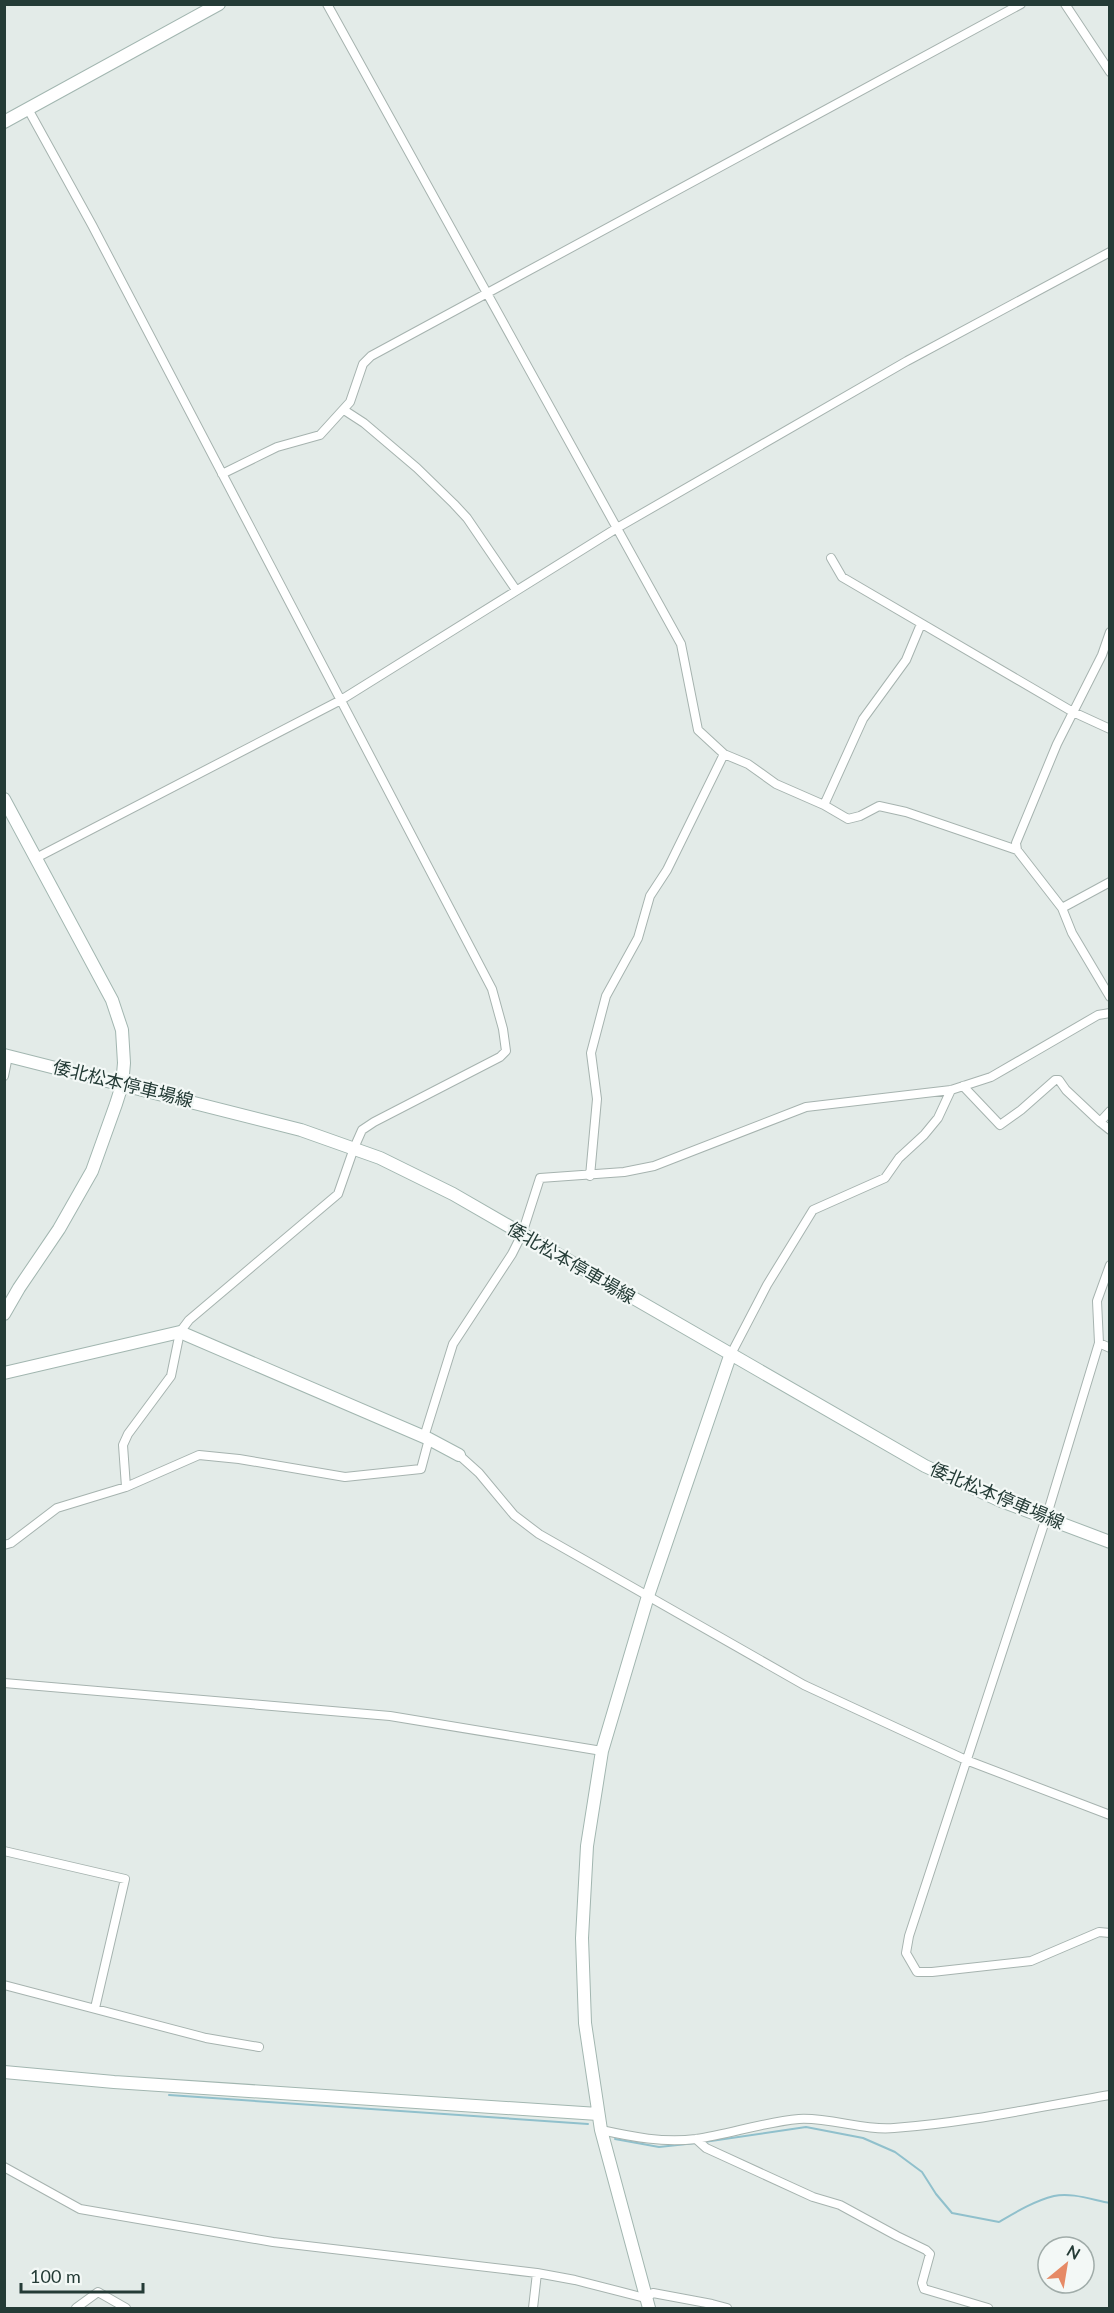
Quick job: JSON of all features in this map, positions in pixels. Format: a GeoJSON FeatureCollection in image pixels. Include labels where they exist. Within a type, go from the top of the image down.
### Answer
{"type":"FeatureCollection","features":[{"type":"Feature","properties":{"kind":"street"},"geometry":{"type":"LineString","coordinates":[[4,122],[219,4]]}},
{"type":"Feature","properties":{"kind":"street"},"geometry":{"type":"LineString","coordinates":[[327,4],[681,644],[698,730],[724,754],[748,764],[776,784],[824,805],[848,819],[860,816],[879,806],[906,812],[1017,850]]}},
{"type":"Feature","properties":{"kind":"street"},"geometry":{"type":"LineString","coordinates":[[222,474],[277,447],[320,435],[350,402],[363,364],[371,356],[1021,4]]}},
{"type":"Feature","properties":{"kind":"street"},"geometry":{"type":"LineString","coordinates":[[1065,4],[1110,72]]}},
{"type":"Feature","properties":{"kind":"street"},"geometry":{"type":"LineString","coordinates":[[28,109],[492,989],[503,1029],[506,1051],[500,1057],[374,1122],[363,1130],[354,1148],[338,1194],[189,1320],[180,1332],[171,1376],[128,1434],[123,1445],[126,1487]]}},
{"type":"Feature","properties":{"kind":"street"},"geometry":{"type":"LineString","coordinates":[[36,858],[341,700],[617,528],[908,361],[1110,252]]}},
{"type":"Feature","properties":{"kind":"street"},"geometry":{"type":"LineString","coordinates":[[344,410],[364,423],[417,468],[454,504],[467,518],[516,590]]}},
{"type":"Feature","properties":{"kind":"street"},"geometry":{"type":"LineString","coordinates":[[831,558],[842,577],[1073,712],[1110,729]]}},
{"type":"Feature","properties":{"kind":"street"},"geometry":{"type":"LineString","coordinates":[[824,805],[863,719],[906,660],[921,624]]}},
{"type":"Feature","properties":{"kind":"street"},"geometry":{"type":"LineString","coordinates":[[1110,632],[1102,655],[1057,744],[1016,843],[1017,850],[1062,908],[1072,933],[1106,985],[1110,997]]}},
{"type":"Feature","properties":{"kind":"street"},"geometry":{"type":"LineString","coordinates":[[590,1176],[597,1100],[591,1053],[606,996],[638,938],[650,896],[667,870],[724,754]]}},
{"type":"Feature","properties":{"kind":"street"},"geometry":{"type":"LineString","coordinates":[[4,799],[112,999],[122,1030],[124,1063],[122,1085],[92,1171],[59,1229],[4,1314]]}},
{"type":"Feature","properties":{"kind":"street"},"geometry":{"type":"LineString","coordinates":[[1062,908],[1110,882]]}},
{"type":"Feature","properties":{"kind":"street"},"geometry":{"type":"LineString","coordinates":[[4,1545],[11,1543],[57,1508],[126,1487],[199,1455],[239,1459],[345,1477],[421,1469],[426,1438],[453,1344],[512,1254],[522,1234],[540,1178],[590,1176],[654,1166],[806,1107],[951,1090],[991,1077],[1098,1015],[1110,1013]]}},
{"type":"Feature","properties":{"kind":"street"},"geometry":{"type":"LineString","coordinates":[[4,1076],[6,1056]]}},
{"type":"Feature","properties":{"kind":"street","name":"倭北松本停車場線"},"geometry":{"type":"LineString","coordinates":[[6,1056],[301,1130],[380,1158],[435,1185],[522,1234],[730,1356],[925,1466],[1000,1501],[1110,1542]]}},
{"type":"Feature","properties":{"kind":"street"},"geometry":{"type":"LineString","coordinates":[[963,1086],[1000,1125],[1055,1080],[1059,1080],[1066,1090],[1110,1130]]}},
{"type":"Feature","properties":{"kind":"street"},"geometry":{"type":"LineString","coordinates":[[647,2303],[601,2130],[585,2023],[582,1938],[587,1846],[602,1750],[648,1596],[730,1356],[767,1285],[813,1210],[885,1178],[899,1158],[924,1135],[938,1118],[951,1090]]}},
{"type":"Feature","properties":{"kind":"street"},"geometry":{"type":"LineString","coordinates":[[1100,1122],[1110,1111]]}},
{"type":"Feature","properties":{"kind":"street"},"geometry":{"type":"LineString","coordinates":[[1110,1265],[1097,1301],[1099,1343],[1046,1518],[909,1936],[906,1953],[916,1972],[1031,1961],[1099,1932],[1110,1933]]}},
{"type":"Feature","properties":{"kind":"street"},"geometry":{"type":"LineString","coordinates":[[4,1373],[180,1332],[426,1438],[459,1455],[479,1473],[513,1515],[539,1534],[804,1685],[966,1760],[1110,1815]]}},
{"type":"Feature","properties":{"kind":"street"},"geometry":{"type":"LineString","coordinates":[[1099,1343],[1110,1348]]}},
{"type":"Feature","properties":{"kind":"street"},"geometry":{"type":"LineString","coordinates":[[4,1683],[390,1716],[602,1750]]}},
{"type":"Feature","properties":{"kind":"street"},"geometry":{"type":"LineString","coordinates":[[4,1851],[125,1880],[95,2008]]}},
{"type":"Feature","properties":{"kind":"street"},"geometry":{"type":"LineString","coordinates":[[4,1986],[207,2038],[259,2047]]}},
{"type":"Feature","properties":{"kind":"street"},"geometry":{"type":"LineString","coordinates":[[4,2072],[243,2092],[598,2114]]}},
{"type":"Feature","properties":{"kind":"street"},"geometry":{"type":"LineString","coordinates":[[601,2130],[642,2139],[670,2141],[696,2139],[799,2119],[890,2129],[1110,2095]]}},
{"type":"Feature","properties":{"kind":"street"},"geometry":{"type":"LineString","coordinates":[[696,2139],[706,2148],[813,2197],[840,2205],[927,2250],[930,2259],[922,2283],[924,2289],[988,2308]]}},
{"type":"Feature","properties":{"kind":"street"},"geometry":{"type":"LineString","coordinates":[[4,2167],[80,2209],[273,2242],[537,2273],[575,2280],[647,2303]]}},
{"type":"Feature","properties":{"kind":"street"},"geometry":{"type":"LineString","coordinates":[[533,2308],[537,2273]]}},
{"type":"Feature","properties":{"kind":"street"},"geometry":{"type":"LineString","coordinates":[[76,2308],[98,2292],[126,2308]]}},
{"type":"Feature","properties":{"kind":"street"},"geometry":{"type":"LineString","coordinates":[[647,2303],[652,2293],[727,2308]]}},
{"type":"Feature","properties":{"kind":"waterway"},"geometry":{"type":"LineString","coordinates":[[169,2095],[588,2124]]}},
{"type":"Feature","properties":{"kind":"waterway"},"geometry":{"type":"LineString","coordinates":[[704,2142],[806,2127],[863,2138],[895,2152],[922,2172],[952,2213],[999,2222],[1032,2204],[1054,2196],[1075,2196],[1110,2203]]}},
{"type":"Feature","properties":{"kind":"waterway"},"geometry":{"type":"LineString","coordinates":[[615,2139],[659,2147],[696,2143]]}}]}
